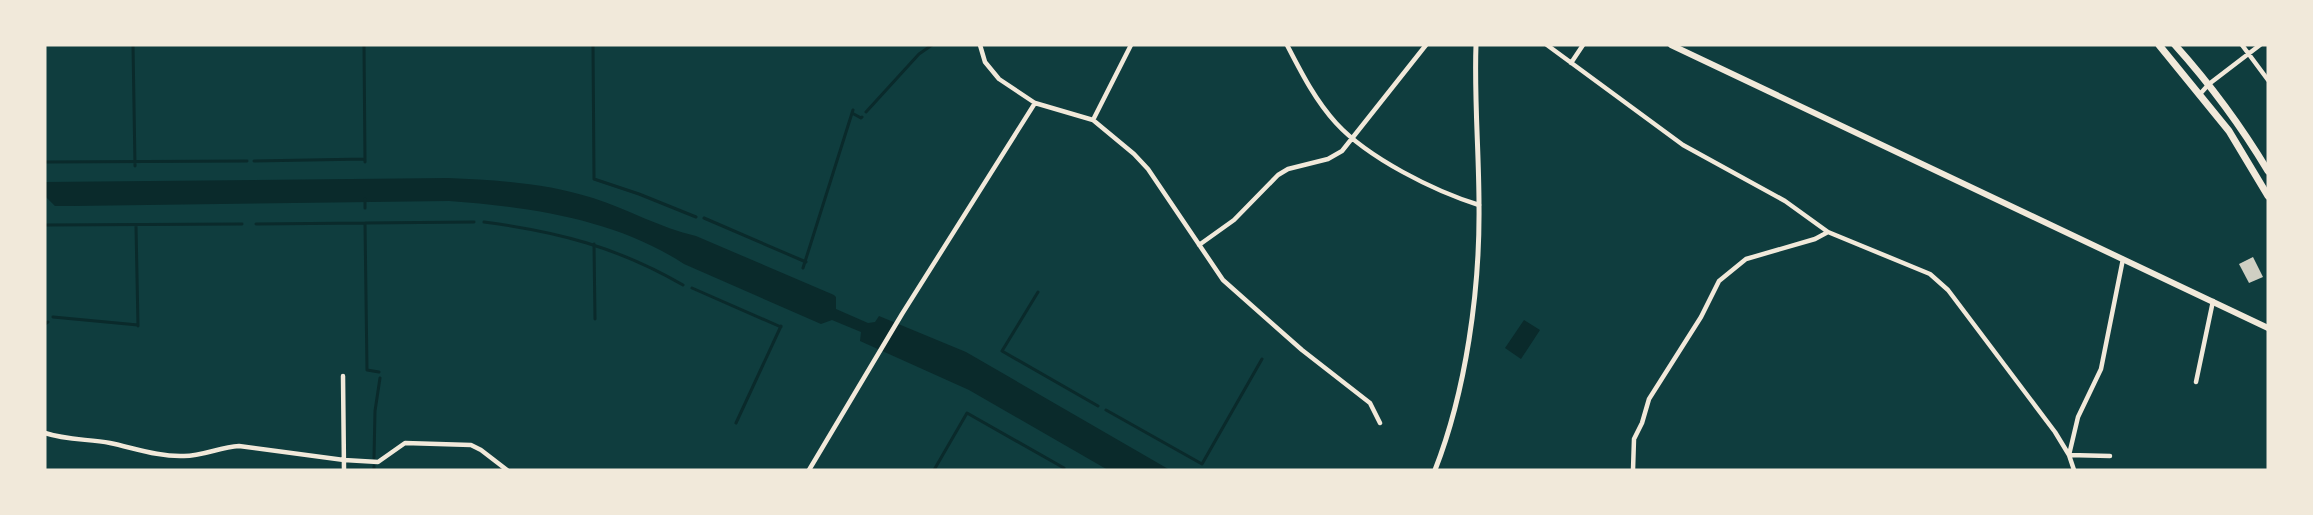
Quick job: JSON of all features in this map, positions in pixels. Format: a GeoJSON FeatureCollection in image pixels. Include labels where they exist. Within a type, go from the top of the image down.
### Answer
{"type":"FeatureCollection","features":[{"type":"Feature","properties":{"kind":"main road"},"geometry":{"type":"LineString","coordinates":[[1671,45],[2268,328]]}},
{"type":"Feature","properties":{"kind":"main road"},"geometry":{"type":"LineString","coordinates":[[2159,45],[2234,139],[2268,196]]}},
{"type":"Feature","properties":{"kind":"main road"},"geometry":{"type":"LineString","coordinates":[[2175,45],[2209,84],[2268,171]]}},
{"type":"Feature","properties":{"kind":"street"},"geometry":{"type":"LineString","coordinates":[[980,45],[985,62],[999,79],[1035,102],[1093,120],[1134,154],[1148,169],[1223,279],[1302,350],[1370,403],[1380,423]]}},
{"type":"Feature","properties":{"kind":"street"},"geometry":{"type":"LineString","coordinates":[[1093,120],[1131,45]]}},
{"type":"Feature","properties":{"kind":"street"},"geometry":{"type":"LineString","coordinates":[[1287,45],[1304,79],[1323,106],[1352,139],[1410,176],[1479,206]]}},
{"type":"Feature","properties":{"kind":"street"},"geometry":{"type":"LineString","coordinates":[[1199,245],[1234,220],[1278,174],[1288,169],[1328,159],[1342,151],[1426,45]]}},
{"type":"Feature","properties":{"kind":"street"},"geometry":{"type":"LineString","coordinates":[[1435,470],[1455,410],[1476,274],[1479,206],[1476,45]]}},
{"type":"Feature","properties":{"kind":"street"},"geometry":{"type":"LineString","coordinates":[[1547,45],[1683,145],[1785,201],[1828,232],[1930,274],[1948,290],[2055,432],[2069,454],[2074,470]]}},
{"type":"Feature","properties":{"kind":"street"},"geometry":{"type":"LineString","coordinates":[[1571,63],[1583,45]]}},
{"type":"Feature","properties":{"kind":"street"},"geometry":{"type":"LineString","coordinates":[[2242,45],[2268,80]]}},
{"type":"Feature","properties":{"kind":"street"},"geometry":{"type":"LineString","coordinates":[[2200,94],[2209,84],[2260,45]]}},
{"type":"Feature","properties":{"kind":"street"},"geometry":{"type":"LineString","coordinates":[[809,470],[902,314],[1035,102]]}},
{"type":"Feature","properties":{"kind":"street"},"geometry":{"type":"LineString","coordinates":[[1633,470],[1634,439],[1642,423],[1649,399],[1701,317],[1719,281],[1746,259],[1815,239],[1828,232]]}},
{"type":"Feature","properties":{"kind":"street"},"geometry":{"type":"LineString","coordinates":[[2069,454],[2078,417],[2101,369],[2123,259]]}},
{"type":"Feature","properties":{"kind":"street"},"geometry":{"type":"LineString","coordinates":[[2196,382],[2213,301]]}},
{"type":"Feature","properties":{"kind":"street"},"geometry":{"type":"LineString","coordinates":[[343,376],[344,470]]}},
{"type":"Feature","properties":{"kind":"street"},"geometry":{"type":"LineString","coordinates":[[45,433],[59,437],[108,442],[172,456],[198,454],[239,446],[344,460],[378,462],[405,443],[471,445],[507,470]]}},
{"type":"Feature","properties":{"kind":"street"},"geometry":{"type":"LineString","coordinates":[[2069,454],[2110,456]]}},
{"type":"Feature","properties":{"kind":"water"},"geometry":{"type":"Polygon","coordinates":[[[448,178],[521,183],[575,193],[606,202],[696,236],[834,295],[836,309],[868,323],[875,322],[879,316],[966,352],[1170,470],[1108,470],[969,390],[860,341],[861,332],[832,320],[821,324],[684,264],[630,236],[571,218],[510,207],[449,201],[55,206],[45,196],[45,182],[448,178]]]}},
{"type":"Feature","properties":{"kind":"water"},"geometry":{"type":"Polygon","coordinates":[[[1524,320],[1540,330],[1521,359],[1505,348],[1524,320]]]}},
{"type":"Feature","properties":{"kind":"building"},"geometry":{"type":"Polygon","coordinates":[[[2253,257],[2263,277],[2249,283],[2239,264],[2253,257]]]}},
{"type":"Feature","properties":{"kind":"waterway"},"geometry":{"type":"LineString","coordinates":[[133,45],[135,166]]}},
{"type":"Feature","properties":{"kind":"waterway"},"geometry":{"type":"LineString","coordinates":[[364,45],[365,162]]}},
{"type":"Feature","properties":{"kind":"waterway"},"geometry":{"type":"LineString","coordinates":[[593,45],[594,179],[696,217]]}},
{"type":"Feature","properties":{"kind":"waterway"},"geometry":{"type":"LineString","coordinates":[[866,112],[919,54],[932,45]]}},
{"type":"Feature","properties":{"kind":"waterway"},"geometry":{"type":"LineString","coordinates":[[803,268],[853,110]]}},
{"type":"Feature","properties":{"kind":"waterway"},"geometry":{"type":"LineString","coordinates":[[852,113],[862,117]]}},
{"type":"Feature","properties":{"kind":"waterway"},"geometry":{"type":"LineString","coordinates":[[254,161],[365,159]]}},
{"type":"Feature","properties":{"kind":"waterway"},"geometry":{"type":"LineString","coordinates":[[45,162],[247,161]]}},
{"type":"Feature","properties":{"kind":"waterway"},"geometry":{"type":"LineString","coordinates":[[365,199],[365,208]]}},
{"type":"Feature","properties":{"kind":"waterway"},"geometry":{"type":"LineString","coordinates":[[704,218],[806,262]]}},
{"type":"Feature","properties":{"kind":"waterway"},"geometry":{"type":"LineString","coordinates":[[256,224],[474,222]]}},
{"type":"Feature","properties":{"kind":"waterway"},"geometry":{"type":"LineString","coordinates":[[484,222],[563,236],[587,243],[635,261],[683,285]]}},
{"type":"Feature","properties":{"kind":"waterway"},"geometry":{"type":"LineString","coordinates":[[365,223],[367,370],[379,372]]}},
{"type":"Feature","properties":{"kind":"waterway"},"geometry":{"type":"LineString","coordinates":[[45,225],[242,224]]}},
{"type":"Feature","properties":{"kind":"waterway"},"geometry":{"type":"LineString","coordinates":[[136,226],[138,326]]}},
{"type":"Feature","properties":{"kind":"waterway"},"geometry":{"type":"LineString","coordinates":[[594,244],[595,319]]}},
{"type":"Feature","properties":{"kind":"waterway"},"geometry":{"type":"LineString","coordinates":[[692,288],[781,327]]}},
{"type":"Feature","properties":{"kind":"waterway"},"geometry":{"type":"LineString","coordinates":[[1038,292],[1002,351],[1098,406]]}},
{"type":"Feature","properties":{"kind":"waterway"},"geometry":{"type":"LineString","coordinates":[[53,317],[138,325]]}},
{"type":"Feature","properties":{"kind":"waterway"},"geometry":{"type":"LineString","coordinates":[[736,423],[781,326]]}},
{"type":"Feature","properties":{"kind":"waterway"},"geometry":{"type":"LineString","coordinates":[[1106,410],[1202,464],[1262,359]]}},
{"type":"Feature","properties":{"kind":"waterway"},"geometry":{"type":"LineString","coordinates":[[374,458],[375,411],[380,378]]}},
{"type":"Feature","properties":{"kind":"waterway"},"geometry":{"type":"LineString","coordinates":[[934,470],[967,413],[1064,468]]}}]}
